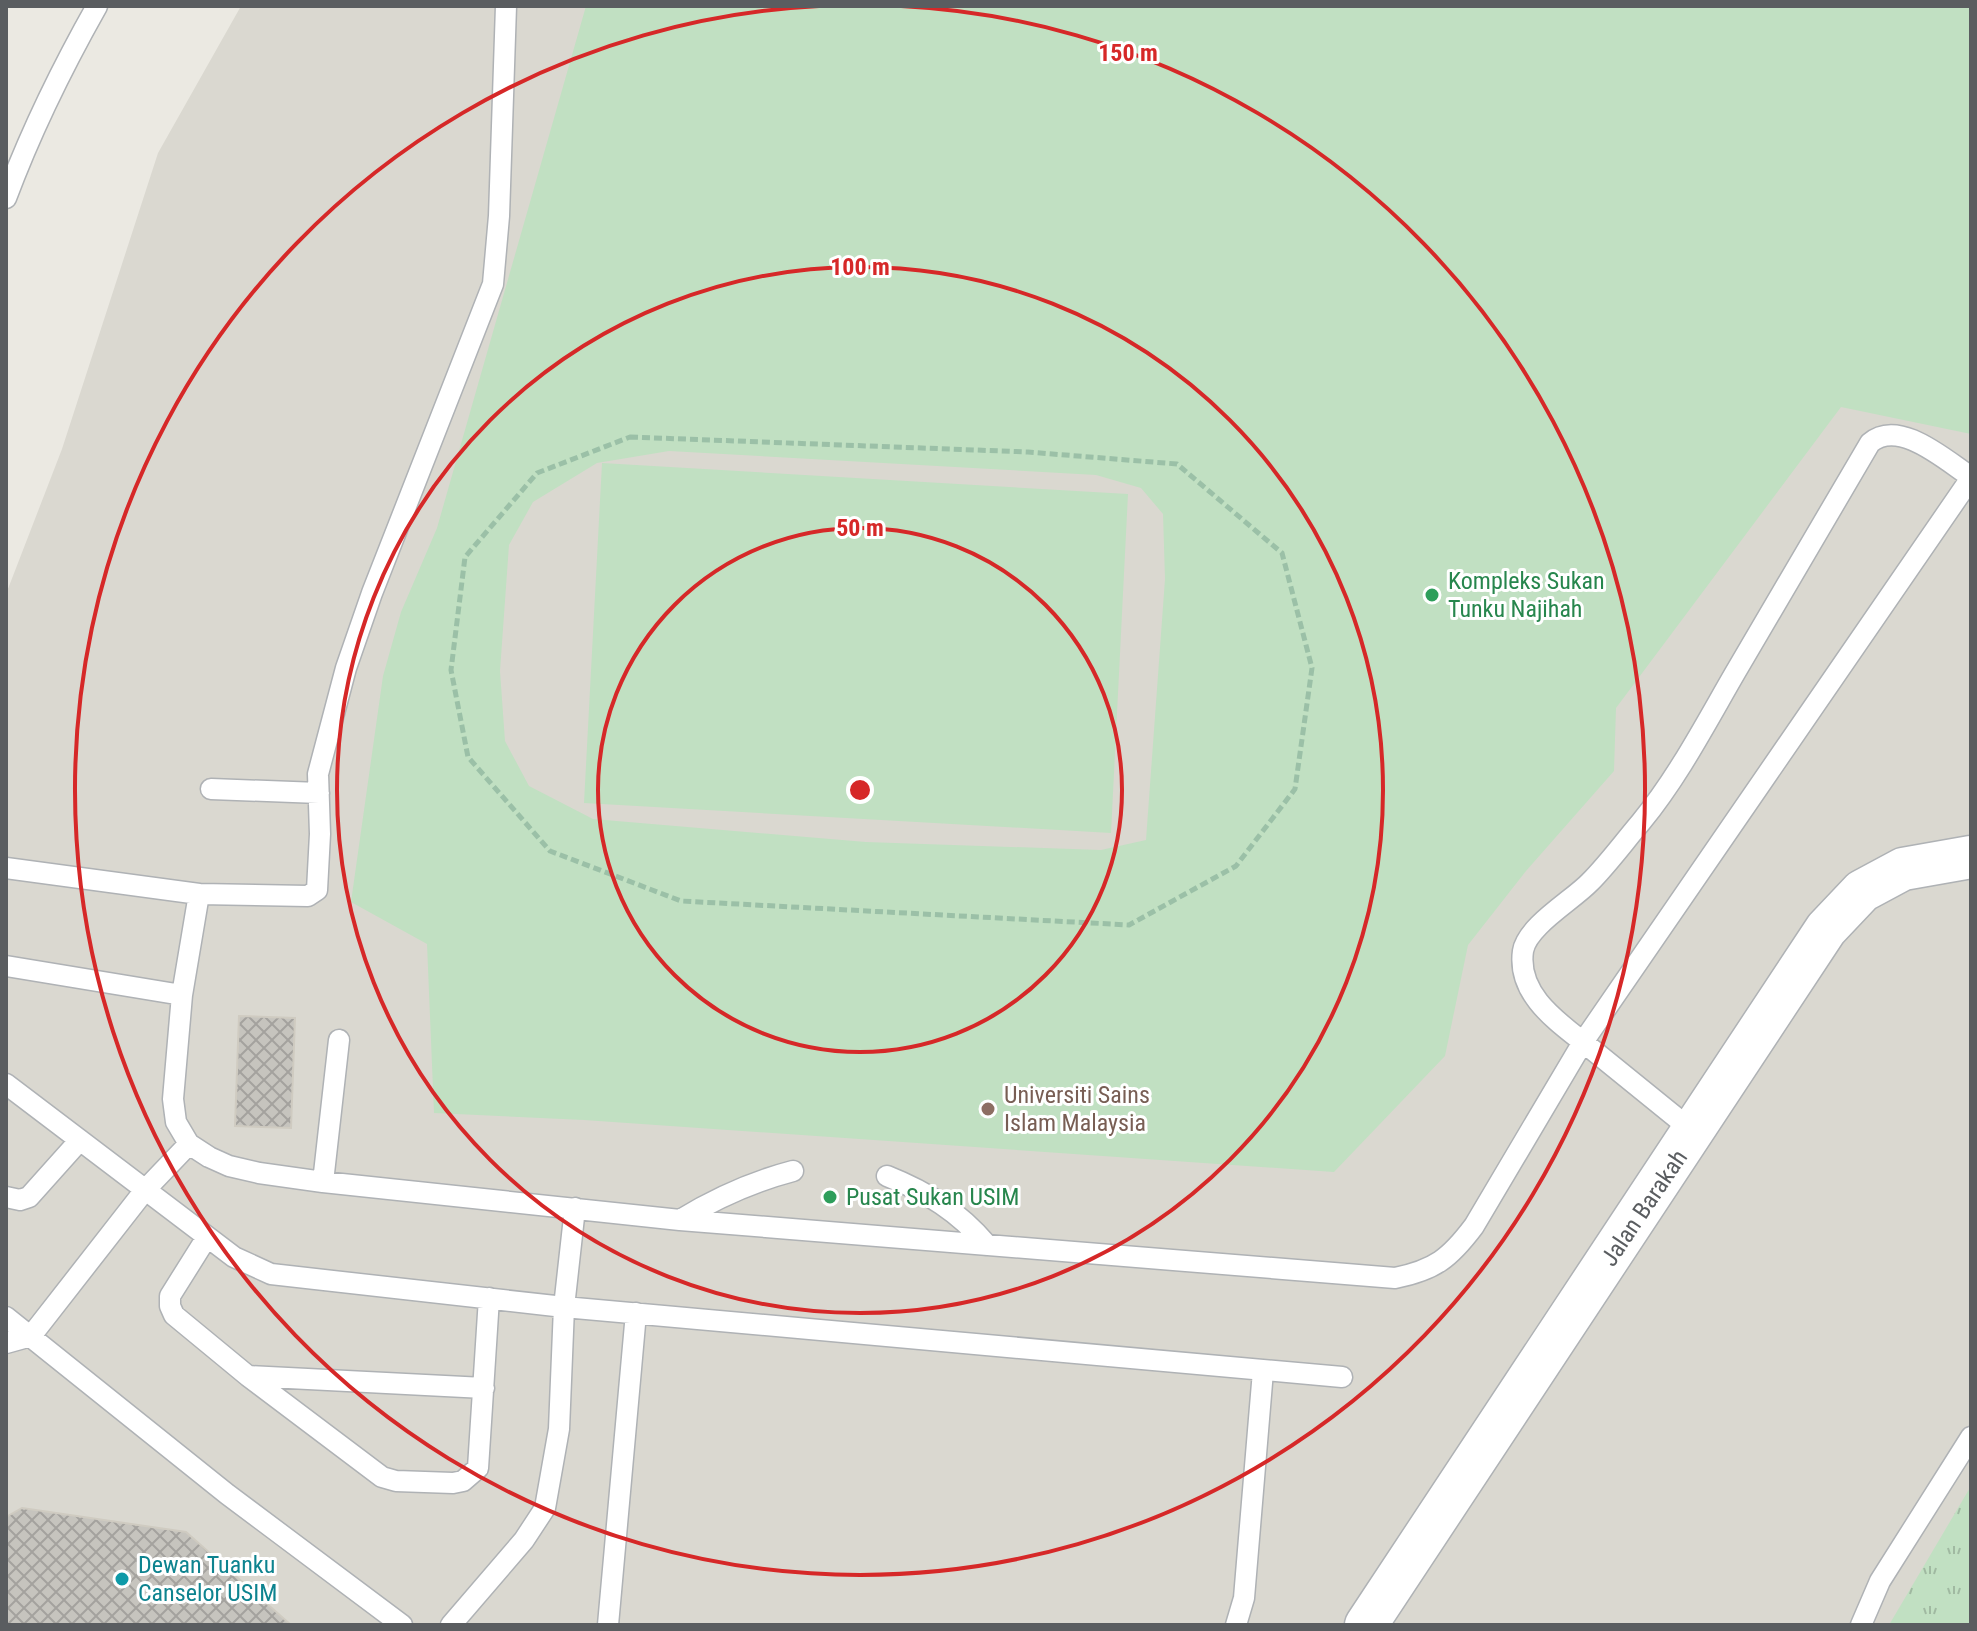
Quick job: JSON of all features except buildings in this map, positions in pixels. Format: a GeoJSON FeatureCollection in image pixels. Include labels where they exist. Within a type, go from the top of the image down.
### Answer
{"type":"FeatureCollection","features":[{"type":"Feature","properties":{"kind":"street","name":"Jalan Barakah"},"geometry":{"type":"LineString","coordinates":[[1366,1625],[1826,929],[1862,891],[1903,869],[1971,857]]}},
{"type":"Feature","properties":{"kind":"lane"},"geometry":{"type":"LineString","coordinates":[[6,198],[22,155],[66,60],[97,6]]}},
{"type":"Feature","properties":{"kind":"lane"},"geometry":{"type":"LineString","coordinates":[[6,868],[199,894],[308,896],[317,890],[318,774],[346,668],[493,284],[499,216],[506,6]]}},
{"type":"Feature","properties":{"kind":"lane"},"geometry":{"type":"LineString","coordinates":[[199,894],[182,995],[173,1099],[176,1122],[189,1144],[229,1166],[323,1182],[680,1220],[1395,1278],[1422,1273],[1443,1261],[1474,1226],[1583,1042],[1971,477],[1908,437],[1886,435],[1870,443],[1678,770],[1644,818],[1590,883],[1543,921],[1523,949],[1524,970],[1542,1009],[1583,1042],[1694,1132]]}},
{"type":"Feature","properties":{"kind":"lane"},"geometry":{"type":"LineString","coordinates":[[211,789],[319,793]]}},
{"type":"Feature","properties":{"kind":"lane"},"geometry":{"type":"LineString","coordinates":[[6,966],[182,995]]}},
{"type":"Feature","properties":{"kind":"lane"},"geometry":{"type":"LineString","coordinates":[[323,1182],[339,1040]]}},
{"type":"Feature","properties":{"kind":"lane"},"geometry":{"type":"LineString","coordinates":[[6,1084],[234,1257],[271,1274],[564,1307],[1342,1377]]}},
{"type":"Feature","properties":{"kind":"lane"},"geometry":{"type":"LineString","coordinates":[[6,1197],[20,1200],[29,1197],[80,1140]]}},
{"type":"Feature","properties":{"kind":"lane"},"geometry":{"type":"LineString","coordinates":[[6,1343],[31,1336],[145,1190],[189,1144]]}},
{"type":"Feature","properties":{"kind":"lane"},"geometry":{"type":"LineString","coordinates":[[680,1220],[741,1187],[793,1171]]}},
{"type":"Feature","properties":{"kind":"lane"},"geometry":{"type":"LineString","coordinates":[[887,1176],[916,1187],[943,1203],[987,1245]]}},
{"type":"Feature","properties":{"kind":"lane"},"geometry":{"type":"LineString","coordinates":[[451,1625],[524,1540],[545,1508],[559,1429],[564,1307],[575,1208]]}},
{"type":"Feature","properties":{"kind":"lane"},"geometry":{"type":"LineString","coordinates":[[207,1237],[174,1287],[170,1306],[180,1322],[382,1477],[396,1481],[453,1483],[472,1476],[478,1468],[489,1298]]}},
{"type":"Feature","properties":{"kind":"lane"},"geometry":{"type":"LineString","coordinates":[[608,1625],[636,1313]]}},
{"type":"Feature","properties":{"kind":"lane"},"geometry":{"type":"LineString","coordinates":[[6,1317],[227,1494],[402,1625]]}},
{"type":"Feature","properties":{"kind":"lane"},"geometry":{"type":"LineString","coordinates":[[1236,1625],[1244,1598],[1263,1371]]}},
{"type":"Feature","properties":{"kind":"lane"},"geometry":{"type":"LineString","coordinates":[[248,1376],[484,1388]]}},
{"type":"Feature","properties":{"kind":"lane"},"geometry":{"type":"LineString","coordinates":[[1861,1625],[1880,1581],[1971,1437]]}},
{"type":"Feature","properties":{"kind":"path"},"geometry":{"type":"LineString","coordinates":[[630,437],[1028,452],[1177,464],[1282,553],[1312,668],[1295,789],[1236,866],[1129,925],[681,901],[550,851],[468,757],[451,670],[465,557],[537,473],[630,437]]}},
{"type":"Feature","properties":{"kind":"shaded area","name":"Universiti Sains Islam Malaysia"},"geometry":{"type":"Polygon","coordinates":[[[241,6],[1971,6],[1971,1625],[6,1625],[6,594],[62,449],[158,153],[241,6]]]}},
{"type":"Feature","properties":{"kind":"green space","name":"Kompleks Sukan Tunku Najihah"},"geometry":{"type":"Polygon","coordinates":[[[586,6],[1971,6],[1971,434],[1841,407],[1616,708],[1614,771],[1526,871],[1468,945],[1445,1056],[1334,1172],[584,1120],[434,1113],[427,944],[351,902],[383,676],[401,612],[437,528],[586,6]],[[669,451],[597,463],[533,502],[509,545],[500,671],[505,741],[529,786],[593,819],[866,842],[1101,850],[1146,840],[1165,579],[1163,514],[1141,488],[1096,475],[669,451]]]}},
{"type":"Feature","properties":{"kind":"green space"},"geometry":{"type":"Polygon","coordinates":[[[602,463],[1128,494],[1111,833],[584,803],[602,463]]]}},
{"type":"Feature","properties":{"kind":"green space"},"geometry":{"type":"Polygon","coordinates":[[[1971,1486],[1971,1625],[1889,1625],[1971,1486]]]}},
{"type":"Feature","properties":{"kind":"place","name":"Kompleks Sukan Tunku Najihah"},"geometry":{"type":"Point","coordinates":[1432,595]}},
{"type":"Feature","properties":{"kind":"place","name":"Universiti Sains Islam Malaysia"},"geometry":{"type":"Point","coordinates":[988,1109]}},
{"type":"Feature","properties":{"kind":"place","name":"Pusat Sukan USIM"},"geometry":{"type":"Point","coordinates":[830,1197]}},
{"type":"Feature","properties":{"kind":"place","name":"Dewan Tuanku Canselor USIM"},"geometry":{"type":"Point","coordinates":[122,1579]}}]}
